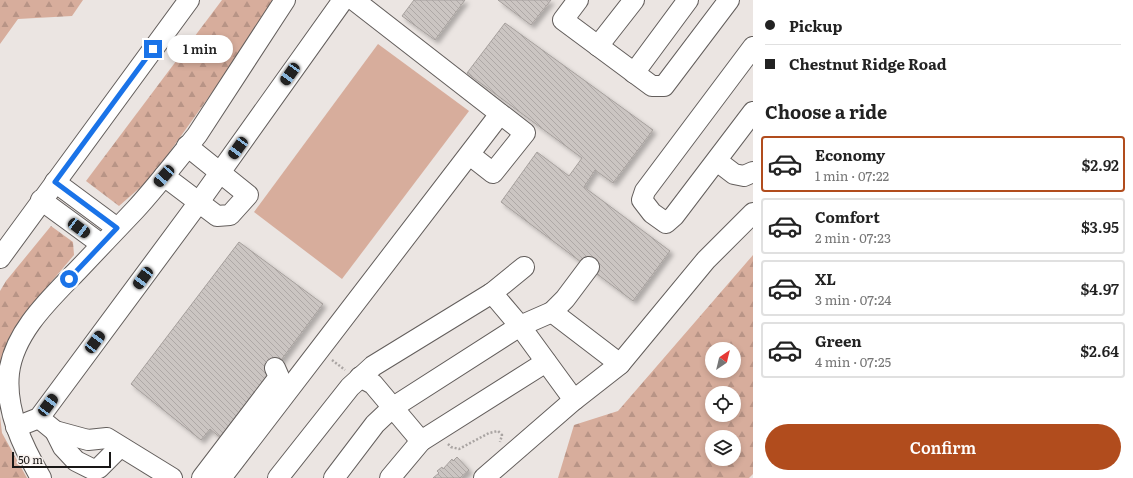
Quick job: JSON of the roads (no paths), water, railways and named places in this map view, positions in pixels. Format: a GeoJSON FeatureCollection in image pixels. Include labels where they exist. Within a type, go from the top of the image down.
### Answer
{"type":"FeatureCollection","features":[{"type":"Feature","properties":{"kind":"street"},"geometry":{"type":"LineString","coordinates":[[0,258],[41,200],[189,0]]}},
{"type":"Feature","properties":{"kind":"street"},"geometry":{"type":"LineString","coordinates":[[41,478],[29,458],[16,427],[9,389],[13,356],[25,331],[39,310],[135,210],[188,146],[285,0]]}},
{"type":"Feature","properties":{"kind":"street"},"geometry":{"type":"LineString","coordinates":[[16,427],[39,418],[199,202],[343,0]]}},
{"type":"Feature","properties":{"kind":"street"},"geometry":{"type":"LineString","coordinates":[[354,0],[525,132],[493,174],[470,155]]}},
{"type":"Feature","properties":{"kind":"street"},"geometry":{"type":"LineString","coordinates":[[578,0],[563,20],[652,86],[664,86],[729,0]]}},
{"type":"Feature","properties":{"kind":"street"},"geometry":{"type":"LineString","coordinates":[[598,46],[634,0]]}},
{"type":"Feature","properties":{"kind":"street"},"geometry":{"type":"LineString","coordinates":[[634,73],[688,0]]}},
{"type":"Feature","properties":{"kind":"street"},"geometry":{"type":"LineString","coordinates":[[753,47],[645,191],[642,200],[652,213],[666,223],[674,216],[753,112]]}},
{"type":"Feature","properties":{"kind":"street"},"geometry":{"type":"LineString","coordinates":[[221,478],[500,114]]}},
{"type":"Feature","properties":{"kind":"street"},"geometry":{"type":"LineString","coordinates":[[164,176],[217,216],[230,215],[248,194],[188,146]]}},
{"type":"Feature","properties":{"kind":"street"},"geometry":{"type":"LineString","coordinates":[[717,161],[734,174],[744,176],[753,172]]}},
{"type":"Feature","properties":{"kind":"street"},"geometry":{"type":"LineString","coordinates":[[55,182],[117,228]]}},
{"type":"Feature","properties":{"kind":"street"},"geometry":{"type":"LineString","coordinates":[[41,200],[101,244]]}},
{"type":"Feature","properties":{"kind":"street"},"geometry":{"type":"LineString","coordinates":[[484,478],[574,400],[620,364],[706,260],[753,213]]}},
{"type":"Feature","properties":{"kind":"street"},"geometry":{"type":"LineString","coordinates":[[278,478],[350,387],[360,377],[373,366],[492,293],[524,267]]}},
{"type":"Feature","properties":{"kind":"street"},"geometry":{"type":"LineString","coordinates":[[334,478],[375,424],[392,408],[520,326],[552,312],[565,299],[589,267]]}},
{"type":"Feature","properties":{"kind":"street"},"geometry":{"type":"LineString","coordinates":[[492,293],[520,326],[574,400]]}},
{"type":"Feature","properties":{"kind":"street"},"geometry":{"type":"LineString","coordinates":[[552,312],[620,364]]}},
{"type":"Feature","properties":{"kind":"street"},"geometry":{"type":"LineString","coordinates":[[390,478],[421,441],[546,362]]}},
{"type":"Feature","properties":{"kind":"street"},"geometry":{"type":"LineString","coordinates":[[39,418],[55,431],[88,440],[107,438],[169,476],[192,473],[201,478],[279,377],[275,368]]}},
{"type":"Feature","properties":{"kind":"street"},"geometry":{"type":"LineString","coordinates":[[360,377],[372,384],[421,441]]}},
{"type":"Feature","properties":{"kind":"street"},"geometry":{"type":"LineString","coordinates":[[55,431],[63,447],[76,461],[94,470],[99,468],[120,447]]}}]}
